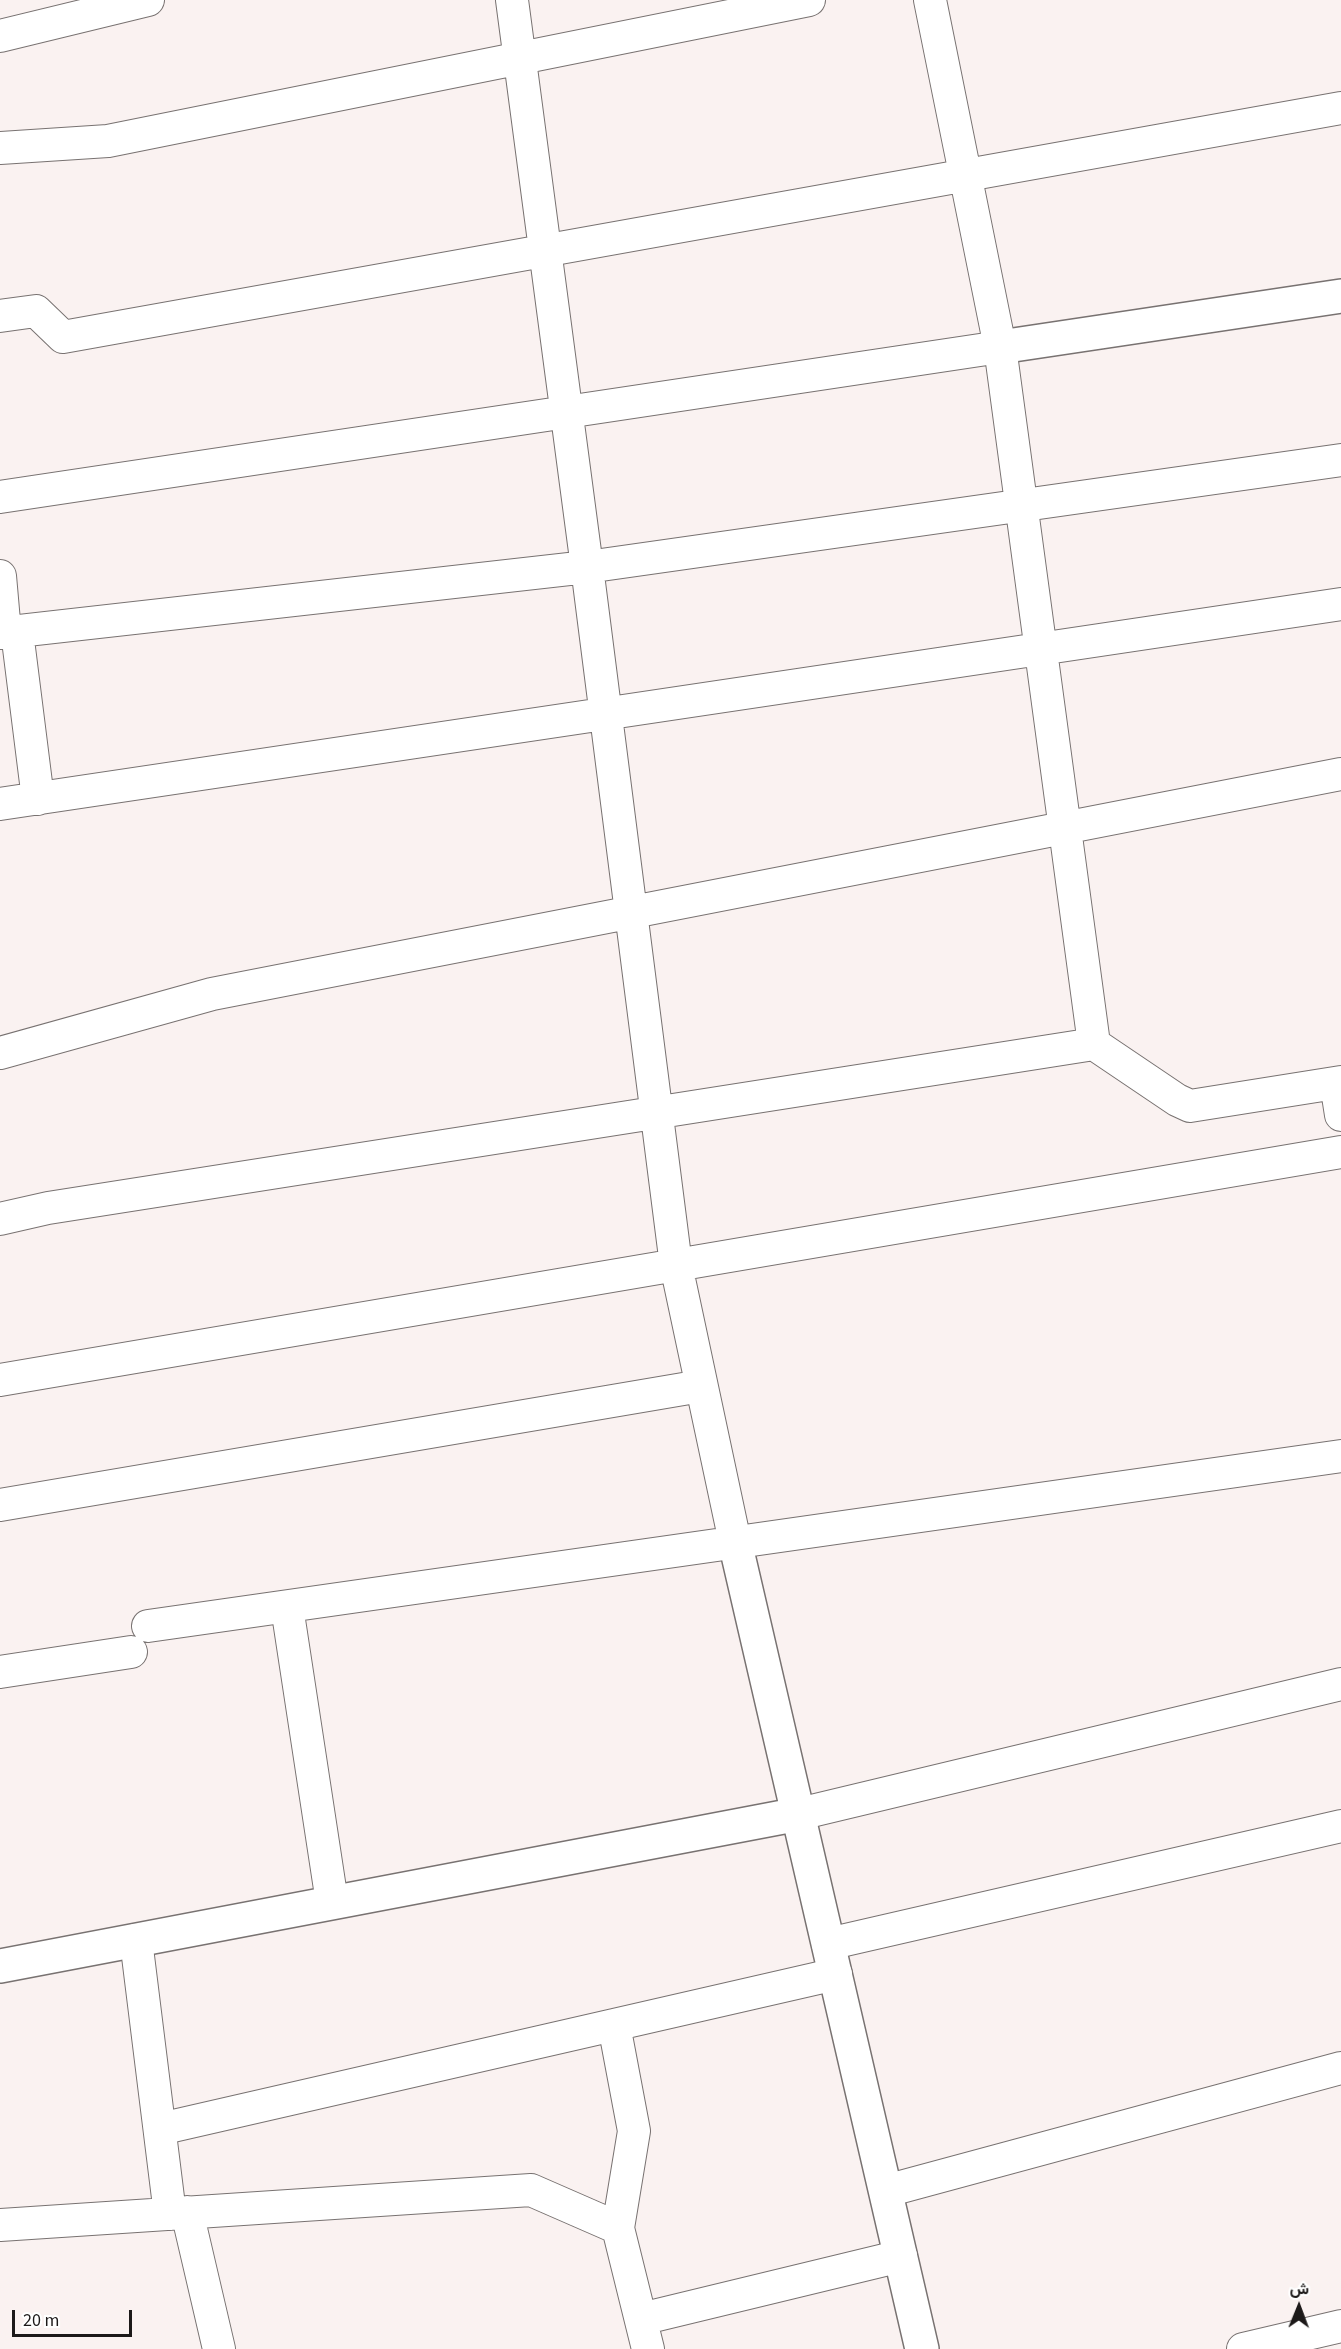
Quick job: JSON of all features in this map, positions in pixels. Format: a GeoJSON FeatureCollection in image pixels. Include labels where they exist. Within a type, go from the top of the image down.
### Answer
{"type":"FeatureCollection","features":[{"type":"Feature","properties":{"kind":"street"},"geometry":{"type":"LineString","coordinates":[[0,36],[148,0]]}},
{"type":"Feature","properties":{"kind":"street"},"geometry":{"type":"LineString","coordinates":[[512,0],[676,1265],[735,1542],[922,2349]]}},
{"type":"Feature","properties":{"kind":"street"},"geometry":{"type":"LineString","coordinates":[[0,148],[108,141],[809,0]]}},
{"type":"Feature","properties":{"kind":"street"},"geometry":{"type":"LineString","coordinates":[[930,0],[1000,347],[1094,1044]]}},
{"type":"Feature","properties":{"kind":"street"},"geometry":{"type":"LineString","coordinates":[[0,316],[36,311],[63,337],[1341,108]]}},
{"type":"Feature","properties":{"kind":"street"},"geometry":{"type":"LineString","coordinates":[[0,497],[1341,296]]}},
{"type":"Feature","properties":{"kind":"street"},"geometry":{"type":"LineString","coordinates":[[7,633],[587,567],[1341,460]]}},
{"type":"Feature","properties":{"kind":"street"},"geometry":{"type":"LineString","coordinates":[[0,576],[7,633],[38,799]]}},
{"type":"Feature","properties":{"kind":"street"},"geometry":{"type":"LineString","coordinates":[[0,804],[1341,604]]}},
{"type":"Feature","properties":{"kind":"street"},"geometry":{"type":"LineString","coordinates":[[0,1053],[212,994],[1341,774]]}},
{"type":"Feature","properties":{"kind":"street"},"geometry":{"type":"LineString","coordinates":[[0,1218],[48,1208],[1094,1044],[1177,1100],[1190,1106],[1338,1083],[1341,1115]]}},
{"type":"Feature","properties":{"kind":"street"},"geometry":{"type":"LineString","coordinates":[[0,1380],[1341,1152]]}},
{"type":"Feature","properties":{"kind":"street"},"geometry":{"type":"LineString","coordinates":[[0,1504],[701,1386]]}},
{"type":"Feature","properties":{"kind":"street"},"geometry":{"type":"LineString","coordinates":[[148,1626],[1341,1456]]}},
{"type":"Feature","properties":{"kind":"street"},"geometry":{"type":"LineString","coordinates":[[286,1607],[332,1902]]}},
{"type":"Feature","properties":{"kind":"street"},"geometry":{"type":"LineString","coordinates":[[0,1672],[131,1652]]}},
{"type":"Feature","properties":{"kind":"street"},"geometry":{"type":"LineString","coordinates":[[0,1966],[798,1814],[1341,1684]]}},
{"type":"Feature","properties":{"kind":"street"},"geometry":{"type":"LineString","coordinates":[[160,2129],[614,2025],[832,1959],[1341,1826]]}},
{"type":"Feature","properties":{"kind":"street"},"geometry":{"type":"LineString","coordinates":[[136,1940],[160,2129],[178,2213],[219,2349]]}},
{"type":"Feature","properties":{"kind":"street"},"geometry":{"type":"LineString","coordinates":[[614,2025],[634,2131],[618,2228],[648,2349]]}},
{"type":"Feature","properties":{"kind":"street"},"geometry":{"type":"LineString","coordinates":[[886,2191],[1341,2068]]}},
{"type":"Feature","properties":{"kind":"street"},"geometry":{"type":"LineString","coordinates":[[0,2225],[531,2190],[618,2228]]}},
{"type":"Feature","properties":{"kind":"street"},"geometry":{"type":"LineString","coordinates":[[641,2319],[901,2256]]}},
{"type":"Feature","properties":{"kind":"street"},"geometry":{"type":"LineString","coordinates":[[1243,2349],[1341,2326]]}}]}
